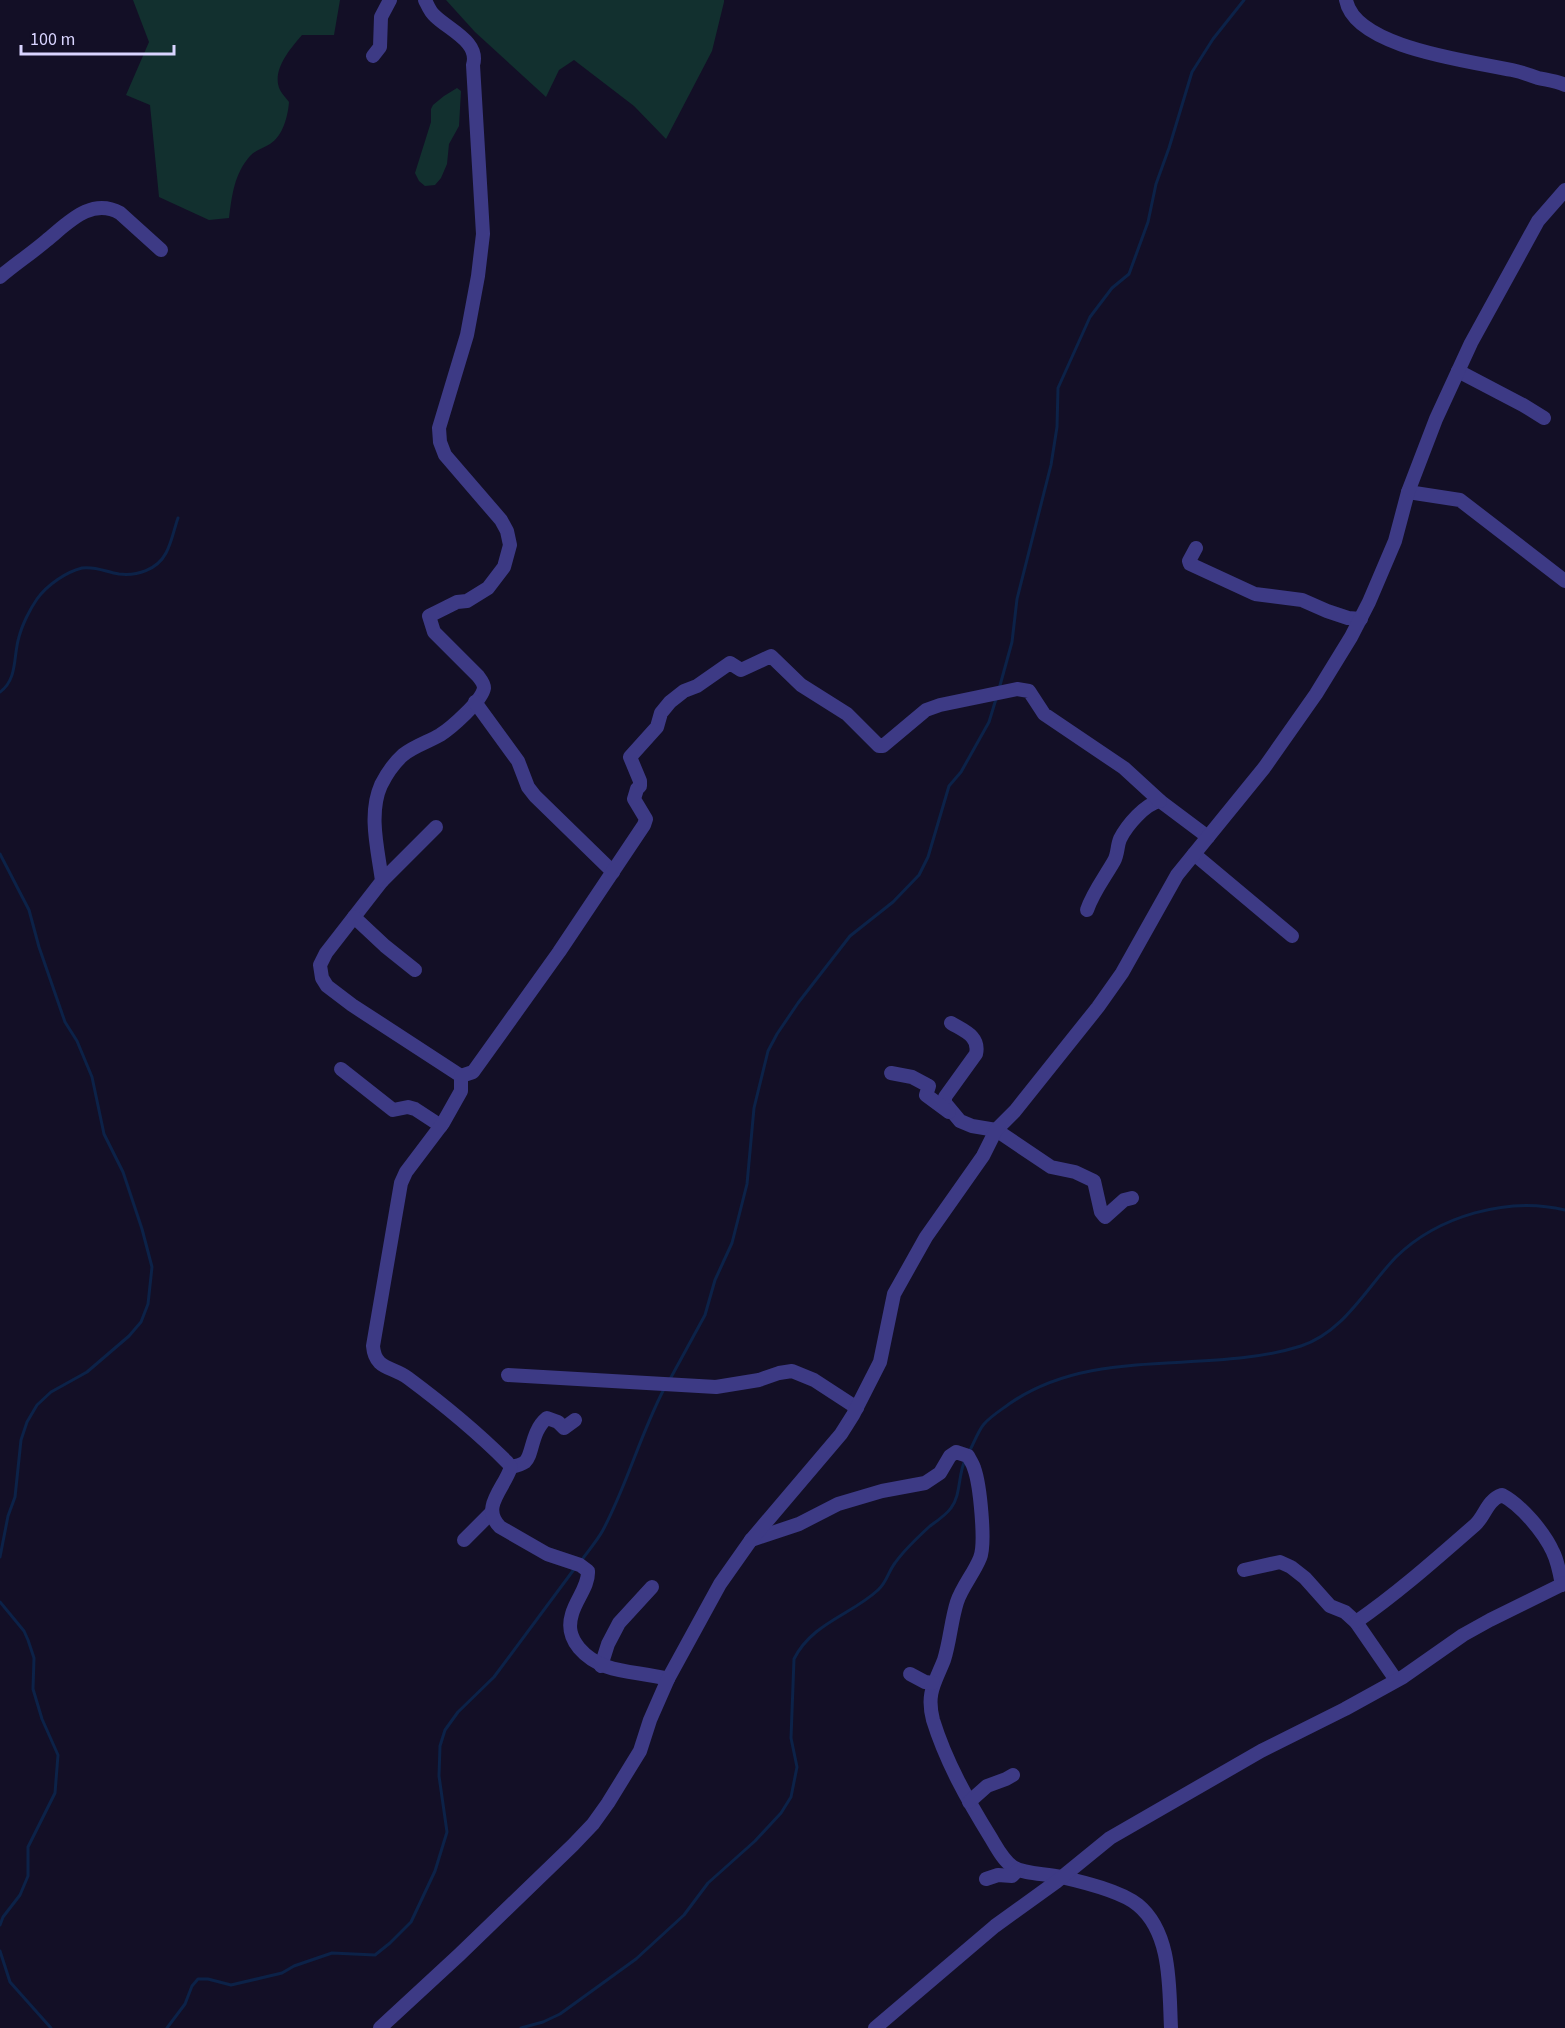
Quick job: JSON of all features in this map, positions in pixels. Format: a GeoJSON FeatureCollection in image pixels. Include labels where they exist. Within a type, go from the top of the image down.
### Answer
{"type":"FeatureCollection","features":[{"type":"Feature","properties":{"kind":"street"},"geometry":{"type":"LineString","coordinates":[[374,56],[380,47],[381,17],[390,0]]}},
{"type":"Feature","properties":{"kind":"street"},"geometry":{"type":"LineString","coordinates":[[382,880],[375,810],[382,783],[388,772],[404,754],[441,734],[457,722],[484,690],[483,683],[434,632],[429,616],[457,602],[467,601],[488,588],[504,567],[510,545],[507,531],[501,520],[445,454],[440,442],[439,428],[443,410],[467,335],[483,234],[473,65],[476,57],[469,44],[432,15],[425,0]]}},
{"type":"Feature","properties":{"kind":"street"},"geometry":{"type":"LineString","coordinates":[[1346,0],[1348,12],[1359,22],[1374,34],[1393,42],[1435,54],[1515,70],[1565,85]]}},
{"type":"Feature","properties":{"kind":"street"},"geometry":{"type":"LineString","coordinates":[[380,2028],[467,1948],[573,1845],[593,1824],[608,1803],[640,1751],[650,1720],[668,1679],[720,1584],[751,1540],[841,1434],[857,1408],[880,1362],[894,1294],[926,1237],[983,1156],[996,1130],[1015,1111],[1098,1007],[1122,973],[1177,875],[1264,768],[1316,694],[1361,619],[1395,541],[1408,492],[1436,419],[1458,371],[1538,221],[1565,190]]}},
{"type":"Feature","properties":{"kind":"street"},"geometry":{"type":"LineString","coordinates":[[0,277],[75,216],[96,209],[113,209],[120,213],[160,250]]}},
{"type":"Feature","properties":{"kind":"street"},"geometry":{"type":"LineString","coordinates":[[1458,371],[1544,418]]}},
{"type":"Feature","properties":{"kind":"street"},"geometry":{"type":"LineString","coordinates":[[1408,492],[1460,500],[1565,581]]}},
{"type":"Feature","properties":{"kind":"street"},"geometry":{"type":"LineString","coordinates":[[1196,549],[1189,561],[1190,564],[1256,594],[1302,600],[1348,618],[1361,619]]}},
{"type":"Feature","properties":{"kind":"street"},"geometry":{"type":"LineString","coordinates":[[461,1076],[473,1072],[559,952],[646,819],[634,799],[640,781],[630,757],[657,726],[661,713],[670,702],[684,691],[698,686],[730,663],[738,670],[743,670],[771,656],[801,685],[847,714],[879,746],[883,746],[926,710],[1017,689],[1029,691],[1044,714],[1124,768],[1160,801],[1208,837]]}},
{"type":"Feature","properties":{"kind":"street"},"geometry":{"type":"LineString","coordinates":[[475,702],[518,761],[528,787],[535,796],[613,872]]}},
{"type":"Feature","properties":{"kind":"street"},"geometry":{"type":"LineString","coordinates":[[1087,910],[1091,899],[1117,856],[1119,840],[1126,828],[1152,804],[1160,801]]}},
{"type":"Feature","properties":{"kind":"street"},"geometry":{"type":"LineString","coordinates":[[436,827],[382,880],[320,965],[322,978],[327,986],[352,1005],[461,1076]]}},
{"type":"Feature","properties":{"kind":"street"},"geometry":{"type":"LineString","coordinates":[[1194,854],[1292,936]]}},
{"type":"Feature","properties":{"kind":"street"},"geometry":{"type":"LineString","coordinates":[[354,917],[415,970]]}},
{"type":"Feature","properties":{"kind":"street"},"geometry":{"type":"LineString","coordinates":[[951,1023],[971,1035],[977,1042],[976,1054],[945,1097],[945,1103],[960,1120]]}},
{"type":"Feature","properties":{"kind":"street"},"geometry":{"type":"LineString","coordinates":[[341,1069],[393,1110],[408,1107],[415,1109],[441,1126]]}},
{"type":"Feature","properties":{"kind":"street"},"geometry":{"type":"LineString","coordinates":[[891,1073],[912,1077],[929,1086],[926,1094],[960,1120],[972,1126],[996,1130],[1051,1167],[1075,1172],[1094,1180],[1101,1212],[1105,1216],[1124,1200],[1132,1198]]}},
{"type":"Feature","properties":{"kind":"street"},"geometry":{"type":"LineString","coordinates":[[461,1076],[461,1091],[441,1126],[412,1163],[401,1183],[373,1346],[374,1356],[382,1366],[406,1377],[455,1414],[496,1450],[511,1467]]}},
{"type":"Feature","properties":{"kind":"street"},"geometry":{"type":"LineString","coordinates":[[508,1375],[716,1387],[759,1380],[792,1371],[814,1380],[857,1408]]}},
{"type":"Feature","properties":{"kind":"street"},"geometry":{"type":"LineString","coordinates":[[511,1467],[523,1464],[528,1459],[533,1439],[547,1418],[558,1422],[564,1428],[575,1420]]}},
{"type":"Feature","properties":{"kind":"street"},"geometry":{"type":"LineString","coordinates":[[751,1540],[799,1524],[838,1504],[882,1491],[924,1484],[940,1473],[950,1456],[956,1452],[968,1456],[974,1468],[979,1489],[983,1542],[981,1556],[958,1599],[952,1617],[952,1629],[945,1656],[933,1683],[930,1699],[933,1719],[969,1802],[1005,1860],[1018,1870],[1062,1877],[1120,1895],[1137,1903],[1149,1916],[1158,1930],[1162,1945],[1170,1990],[1171,2028]]}},
{"type":"Feature","properties":{"kind":"street"},"geometry":{"type":"LineString","coordinates":[[464,1540],[491,1514],[492,1506],[507,1480],[511,1467]]}},
{"type":"Feature","properties":{"kind":"street"},"geometry":{"type":"LineString","coordinates":[[875,2028],[995,1926],[1062,1877],[1110,1838],[1261,1751],[1346,1709],[1432,1658],[1463,1635],[1563,1584],[1552,1550],[1523,1512],[1502,1495],[1494,1498],[1477,1523],[1416,1576],[1356,1622]]}},
{"type":"Feature","properties":{"kind":"street"},"geometry":{"type":"LineString","coordinates":[[491,1514],[500,1527],[547,1554],[580,1565],[588,1571],[586,1582],[571,1616],[569,1631],[572,1639],[585,1655],[610,1669],[648,1673],[668,1679]]}},
{"type":"Feature","properties":{"kind":"street"},"geometry":{"type":"LineString","coordinates":[[1244,1570],[1274,1563],[1284,1564],[1305,1578],[1330,1606],[1345,1612],[1356,1622],[1396,1680]]}},
{"type":"Feature","properties":{"kind":"street"},"geometry":{"type":"LineString","coordinates":[[601,1666],[612,1635],[619,1623],[652,1587]]}},
{"type":"Feature","properties":{"kind":"street"},"geometry":{"type":"LineString","coordinates":[[910,1674],[925,1682],[933,1683]]}},
{"type":"Feature","properties":{"kind":"street"},"geometry":{"type":"LineString","coordinates":[[969,1802],[987,1786],[1013,1775]]}},
{"type":"Feature","properties":{"kind":"street"},"geometry":{"type":"LineString","coordinates":[[986,1880],[998,1875],[1012,1876],[1018,1870]]}},
{"type":"Feature","properties":{"kind":"green space"},"geometry":{"type":"Polygon","coordinates":[[[133,0],[340,0],[334,35],[302,35],[283,61],[278,83],[281,92],[289,102],[284,125],[275,140],[252,154],[240,170],[229,218],[209,220],[159,197],[150,105],[126,95],[149,42],[133,0]]]}},
{"type":"Feature","properties":{"kind":"green space"},"geometry":{"type":"Polygon","coordinates":[[[446,0],[724,0],[724,2],[712,51],[666,139],[634,106],[574,60],[559,70],[546,97],[475,32],[446,0]]]}},
{"type":"Feature","properties":{"kind":"green space"},"geometry":{"type":"Polygon","coordinates":[[[457,88],[461,91],[459,126],[449,144],[447,164],[435,185],[425,186],[415,173],[431,122],[431,109],[444,96],[457,88]]]}},
{"type":"Feature","properties":{"kind":"waterway"},"geometry":{"type":"LineString","coordinates":[[999,689],[1012,642],[1017,599],[1051,465],[1057,427],[1058,388],[1090,317],[1112,288],[1129,274],[1148,222],[1156,184],[1192,72],[1213,39],[1244,0]]}},
{"type":"Feature","properties":{"kind":"waterway"},"geometry":{"type":"LineString","coordinates":[[0,692],[10,681],[24,622],[34,603],[51,584],[82,568],[126,574],[139,573],[152,568],[166,553],[178,518]]}},
{"type":"Feature","properties":{"kind":"waterway"},"geometry":{"type":"LineString","coordinates":[[669,1381],[705,1315],[715,1280],[732,1243],[747,1184],[754,1108],[768,1051],[798,1003],[850,936],[893,902],[919,875],[928,857],[949,786],[961,772],[989,722],[996,699]]}},
{"type":"Feature","properties":{"kind":"waterway"},"geometry":{"type":"LineString","coordinates":[[0,854],[29,910],[39,947],[65,1022],[77,1041],[92,1077],[104,1134],[123,1172],[152,1267],[148,1304],[141,1322],[129,1336],[87,1372],[51,1392],[37,1405],[27,1422],[21,1440],[15,1497],[8,1516],[0,1557]]}},
{"type":"Feature","properties":{"kind":"waterway"},"geometry":{"type":"LineString","coordinates":[[969,1452],[980,1430],[990,1418],[1009,1404],[1042,1386],[1078,1374],[1114,1367],[1265,1355],[1301,1346],[1330,1331],[1353,1308],[1396,1257],[1432,1230],[1453,1220],[1498,1208],[1543,1206],[1565,1210]]}},
{"type":"Feature","properties":{"kind":"waterway"},"geometry":{"type":"LineString","coordinates":[[581,1561],[601,1534],[612,1513],[664,1389]]}},
{"type":"Feature","properties":{"kind":"waterway"},"geometry":{"type":"LineString","coordinates":[[521,2028],[560,2014],[636,1959],[684,1915],[708,1883],[755,1841],[781,1813],[791,1797],[797,1767],[791,1738],[794,1659],[802,1647],[821,1628],[878,1590],[907,1548],[949,1511],[956,1497],[965,1460]]}},
{"type":"Feature","properties":{"kind":"waterway"},"geometry":{"type":"LineString","coordinates":[[167,2028],[185,2004],[192,1986],[198,1979],[231,1985],[282,1973],[294,1966],[332,1953],[375,1955],[411,1922],[435,1871],[447,1832],[439,1776],[440,1746],[445,1730],[458,1712],[494,1677],[575,1568]]}},
{"type":"Feature","properties":{"kind":"waterway"},"geometry":{"type":"LineString","coordinates":[[0,1602],[24,1631],[28,1640],[34,1658],[33,1689],[42,1719],[58,1755],[55,1793],[28,1847],[28,1876],[20,1895],[3,1917],[0,1925]]}},
{"type":"Feature","properties":{"kind":"waterway"},"geometry":{"type":"LineString","coordinates":[[0,1951],[10,1982],[51,2028]]}}]}
